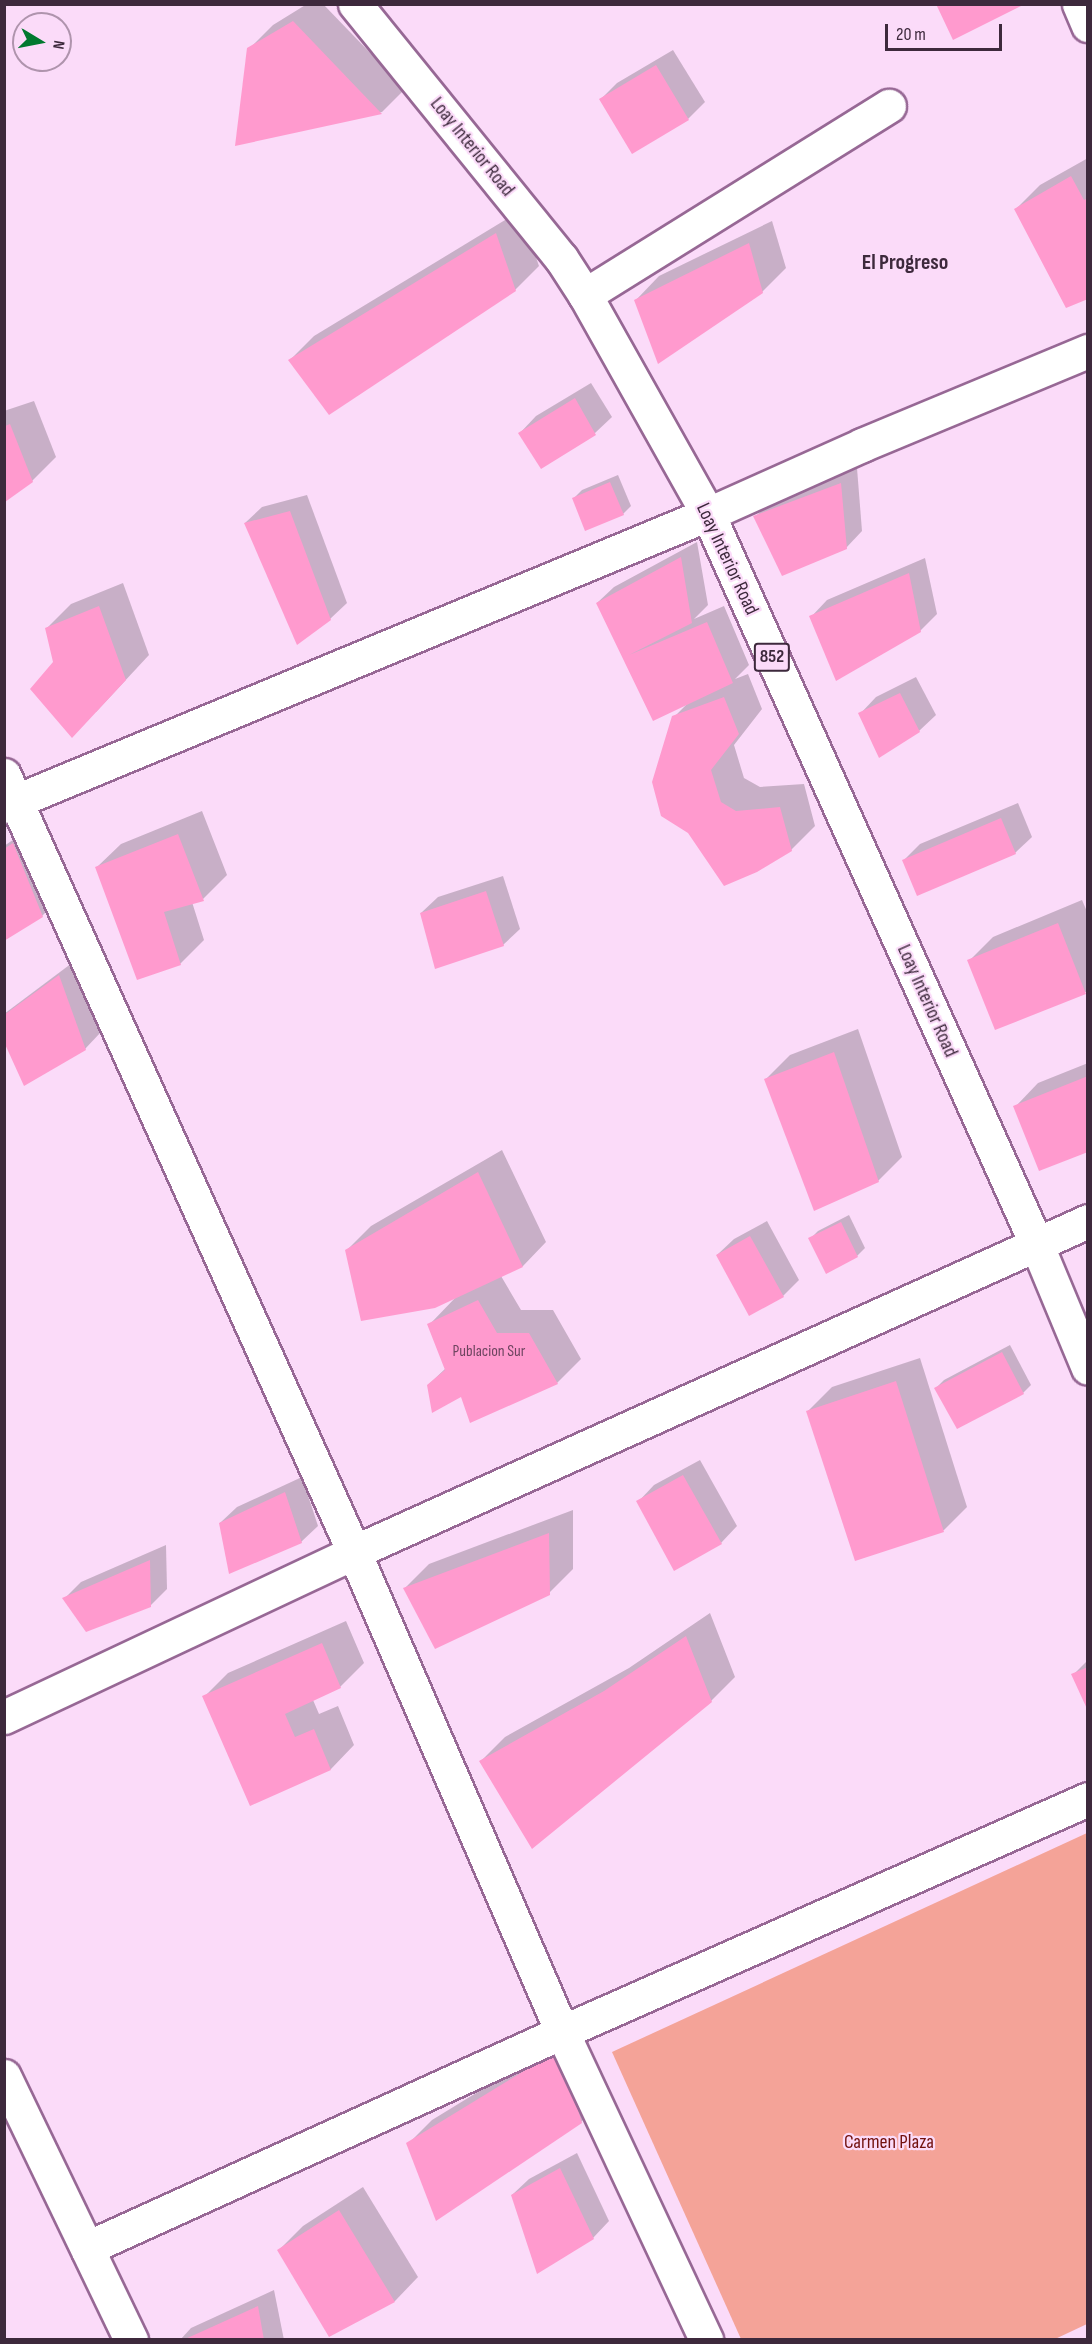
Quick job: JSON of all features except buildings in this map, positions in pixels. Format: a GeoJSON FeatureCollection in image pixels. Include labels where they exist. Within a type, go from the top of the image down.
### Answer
{"type":"FeatureCollection","features":[{"type":"Feature","properties":{"kind":"street","name":"Loay Interior Road"},"geometry":{"type":"LineString","coordinates":[[355,4],[536,225],[585,295],[708,514],[1036,1243],[1088,1368]]}},
{"type":"Feature","properties":{"kind":"street"},"geometry":{"type":"LineString","coordinates":[[1079,4],[1088,25]]}},
{"type":"Feature","properties":{"kind":"street"},"geometry":{"type":"LineString","coordinates":[[585,295],[889,106]]}},
{"type":"Feature","properties":{"kind":"street"},"geometry":{"type":"LineString","coordinates":[[706,2340],[562,2032],[354,1552],[8,794],[708,514],[862,445],[1088,351]]}},
{"type":"Feature","properties":{"kind":"street"},"geometry":{"type":"LineString","coordinates":[[4,1717],[354,1552],[1088,1221]]}},
{"type":"Feature","properties":{"kind":"street"},"geometry":{"type":"LineString","coordinates":[[87,2248],[562,2032],[1088,1799]]}},
{"type":"Feature","properties":{"kind":"street"},"geometry":{"type":"LineString","coordinates":[[4,2076],[131,2340]]}},
{"type":"Feature","properties":{"kind":"green space","name":"Carmen Plaza"},"geometry":{"type":"Polygon","coordinates":[[[1087,1833],[1087,2324],[1053,2340],[741,2339],[612,2052],[1087,1833]]]}},
{"type":"Feature","properties":{"kind":"district","name":"El Progreso"},"geometry":{"type":"Point","coordinates":[905,263]}}]}
